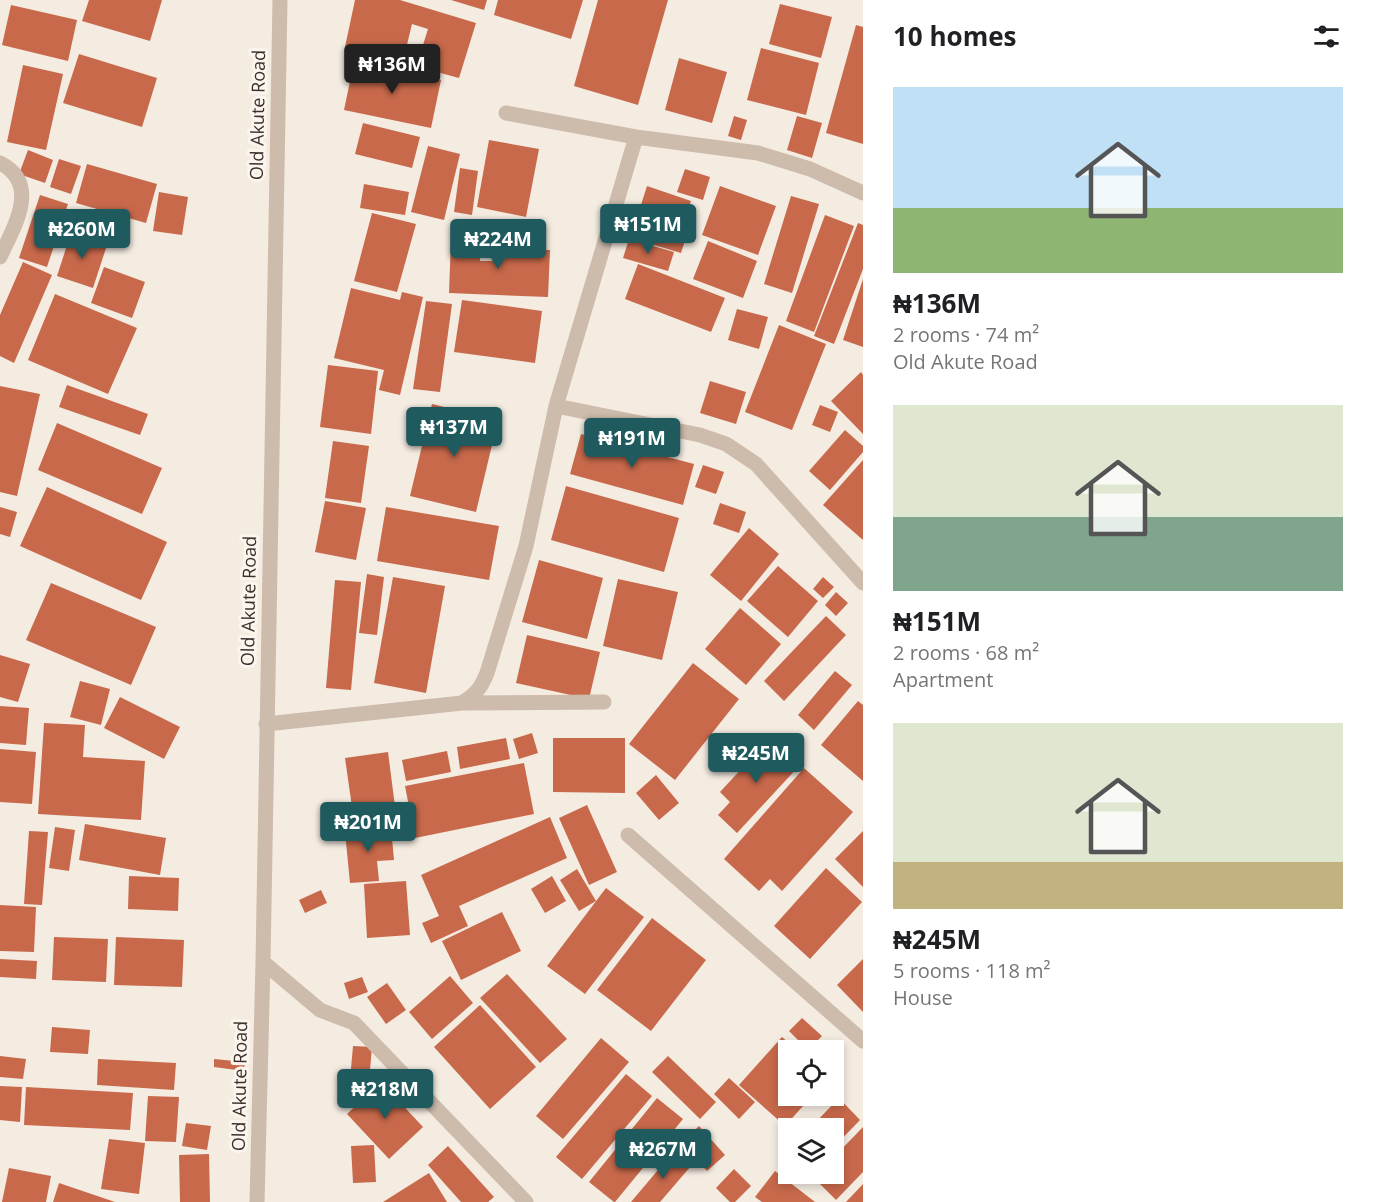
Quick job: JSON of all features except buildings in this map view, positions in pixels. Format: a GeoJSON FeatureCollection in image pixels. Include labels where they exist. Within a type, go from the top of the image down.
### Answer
{"type":"FeatureCollection","features":[{"type":"Feature","properties":{"kind":"street","name":"Old Akute Road"},"geometry":{"type":"LineString","coordinates":[[257,1202],[280,0]]}},
{"type":"Feature","properties":{"kind":"street"},"geometry":{"type":"LineString","coordinates":[[506,113],[636,138],[758,153],[810,169],[863,193]]}},
{"type":"Feature","properties":{"kind":"street"},"geometry":{"type":"LineString","coordinates":[[462,703],[482,686],[487,673],[526,546],[556,406],[636,138]]}},
{"type":"Feature","properties":{"kind":"street"},"geometry":{"type":"LineString","coordinates":[[0,163],[19,179],[22,197],[20,213],[0,256]]}},
{"type":"Feature","properties":{"kind":"street"},"geometry":{"type":"LineString","coordinates":[[556,406],[700,435],[726,444],[756,464],[863,583]]}},
{"type":"Feature","properties":{"kind":"street"},"geometry":{"type":"LineString","coordinates":[[266,724],[462,703],[604,702]]}},
{"type":"Feature","properties":{"kind":"street"},"geometry":{"type":"LineString","coordinates":[[628,835],[863,1041]]}},
{"type":"Feature","properties":{"kind":"street"},"geometry":{"type":"LineString","coordinates":[[263,962],[320,1010],[354,1023],[526,1202]]}}]}
